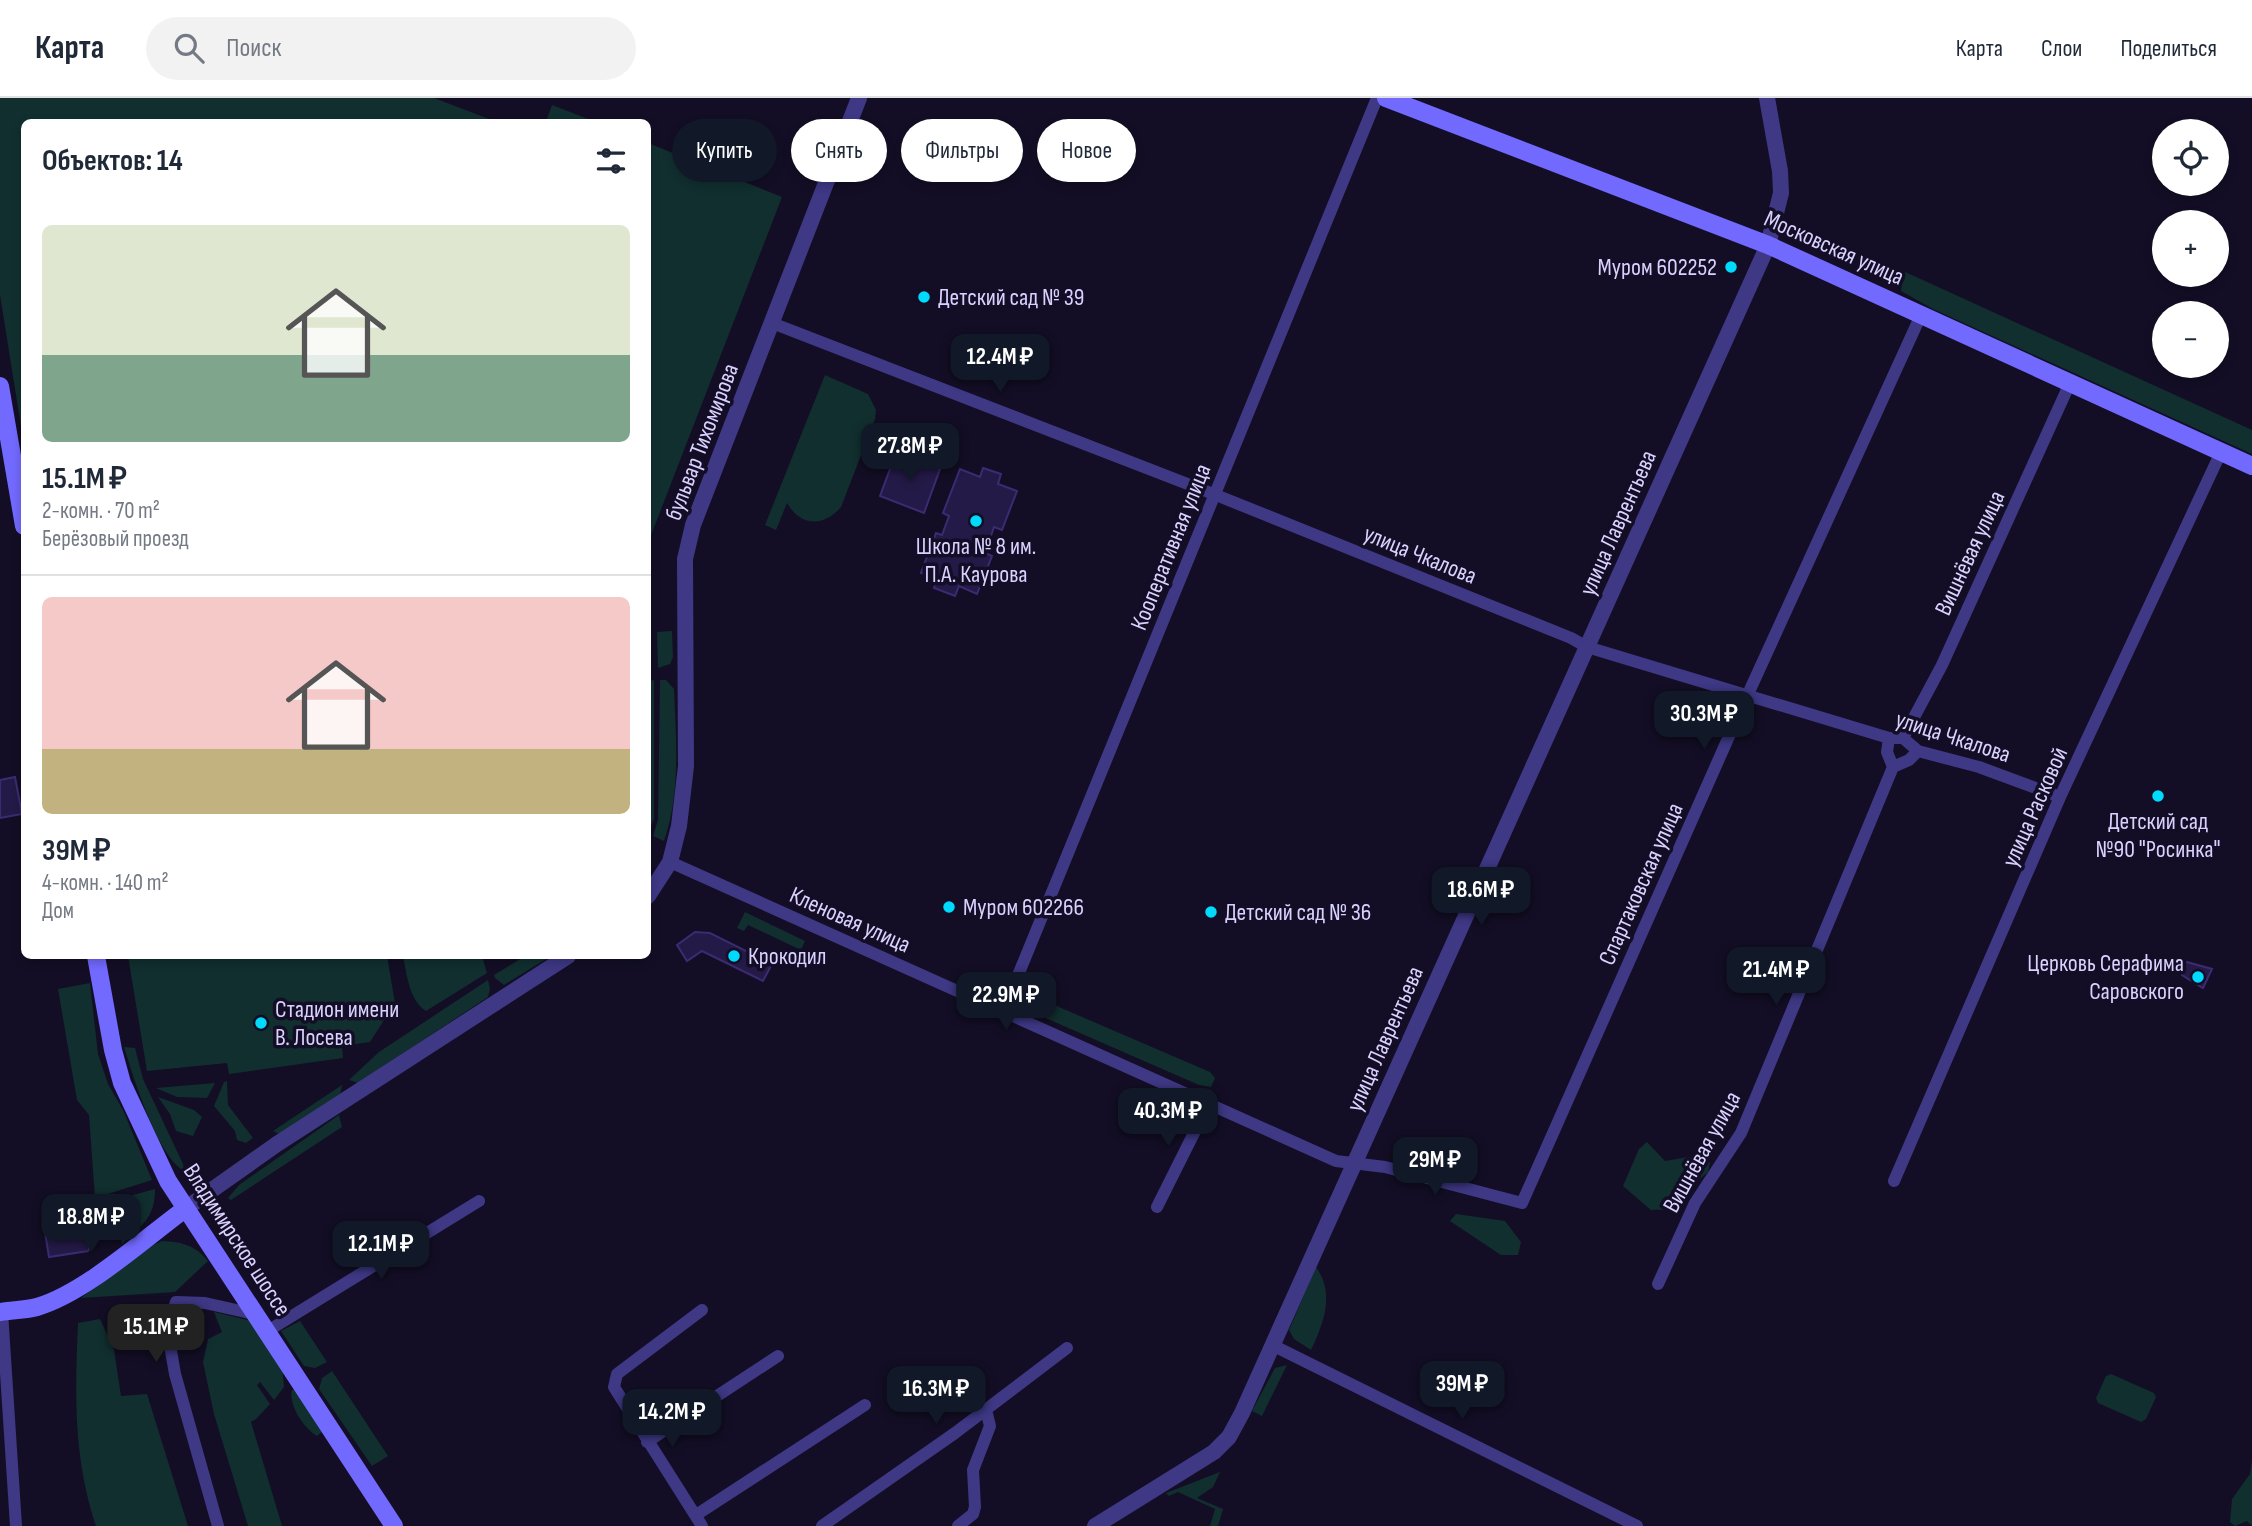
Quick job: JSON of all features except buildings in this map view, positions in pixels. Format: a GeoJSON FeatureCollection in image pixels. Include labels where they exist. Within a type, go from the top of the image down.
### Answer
{"type":"FeatureCollection","features":[{"type":"Feature","properties":{"kind":"main road","name":"Московская улица"},"geometry":{"type":"LineString","coordinates":[[1385,98],[1768,245],[2252,466]]}},
{"type":"Feature","properties":{"kind":"main road"},"geometry":{"type":"LineString","coordinates":[[0,392],[21,509]]}},
{"type":"Feature","properties":{"kind":"main road","name":"Владимирское шоссе"},"geometry":{"type":"LineString","coordinates":[[97,959],[113,1050],[122,1083],[168,1181],[394,1526]]}},
{"type":"Feature","properties":{"kind":"main road"},"geometry":{"type":"LineString","coordinates":[[1,1312],[36,1307],[65,1295],[185,1209]]}},
{"type":"Feature","properties":{"kind":"street","name":"бульвар Тихомирова"},"geometry":{"type":"LineString","coordinates":[[651,891],[670,862],[679,826],[685,766],[684,559],[693,525],[859,98]]}},
{"type":"Feature","properties":{"kind":"street","name":"Кооперативная улица"},"geometry":{"type":"LineString","coordinates":[[1003,1012],[1377,98]]}},
{"type":"Feature","properties":{"kind":"street","name":"улица Лаврентьева"},"geometry":{"type":"LineString","coordinates":[[1095,1526],[1214,1452],[1229,1437],[1768,245],[1781,193],[1780,170],[1767,98]]}},
{"type":"Feature","properties":{"kind":"street","name":"Спартаковская улица"},"geometry":{"type":"LineString","coordinates":[[1522,1203],[1922,314]]}},
{"type":"Feature","properties":{"kind":"street","name":"улица Чкалова"},"geometry":{"type":"LineString","coordinates":[[772,323],[1216,495],[1562,634],[1587,647],[1896,738],[1918,751],[1979,767],[2060,797]]}},
{"type":"Feature","properties":{"kind":"street","name":"Вишнёвая улица"},"geometry":{"type":"LineString","coordinates":[[1896,738],[1942,665],[2070,383]]}},
{"type":"Feature","properties":{"kind":"street","name":"улица Расковой"},"geometry":{"type":"LineString","coordinates":[[1894,1181],[2060,797],[2221,452]]}},
{"type":"Feature","properties":{"kind":"street"},"geometry":{"type":"LineString","coordinates":[[1896,738],[1887,751],[1894,767],[1909,760],[1918,751]]}},
{"type":"Feature","properties":{"kind":"street","name":"Вишнёвая улица"},"geometry":{"type":"LineString","coordinates":[[1658,1284],[1695,1203],[1741,1133],[1894,767]]}},
{"type":"Feature","properties":{"kind":"street","name":"Кленовая улица"},"geometry":{"type":"LineString","coordinates":[[670,862],[1336,1160],[1385,1167],[1522,1203]]}},
{"type":"Feature","properties":{"kind":"street"},"geometry":{"type":"LineString","coordinates":[[185,1209],[277,1144],[563,959]]}},
{"type":"Feature","properties":{"kind":"street"},"geometry":{"type":"LineString","coordinates":[[1157,1207],[1208,1105]]}},
{"type":"Feature","properties":{"kind":"street"},"geometry":{"type":"LineString","coordinates":[[266,1332],[479,1201]]}},
{"type":"Feature","properties":{"kind":"street"},"geometry":{"type":"LineString","coordinates":[[218,1526],[175,1374],[167,1328],[176,1303],[205,1303],[254,1314]]}},
{"type":"Feature","properties":{"kind":"street"},"geometry":{"type":"LineString","coordinates":[[702,1310],[617,1374],[614,1387],[699,1521],[865,1405]]}},
{"type":"Feature","properties":{"kind":"street"},"geometry":{"type":"LineString","coordinates":[[1,1312],[16,1526]]}},
{"type":"Feature","properties":{"kind":"street"},"geometry":{"type":"LineString","coordinates":[[1272,1345],[1637,1526]]}},
{"type":"Feature","properties":{"kind":"street"},"geometry":{"type":"LineString","coordinates":[[822,1526],[1067,1348]]}},
{"type":"Feature","properties":{"kind":"street"},"geometry":{"type":"LineString","coordinates":[[647,1442],[778,1356]]}},
{"type":"Feature","properties":{"kind":"street"},"geometry":{"type":"LineString","coordinates":[[958,1526],[973,1514],[975,1507],[973,1470],[990,1426],[985,1410]]}},
{"type":"Feature","properties":{"kind":"green space"},"geometry":{"type":"Polygon","coordinates":[[[0,98],[434,98],[489,119],[21,119],[21,426],[0,295],[0,98]]]}},
{"type":"Feature","properties":{"kind":"green space"},"geometry":{"type":"Polygon","coordinates":[[[552,105],[588,119],[547,119],[552,105]]]}},
{"type":"Feature","properties":{"kind":"green space"},"geometry":{"type":"Polygon","coordinates":[[[651,144],[672,153],[672,182],[745,182],[782,197],[651,535],[651,144]]]}},
{"type":"Feature","properties":{"kind":"green space"},"geometry":{"type":"Polygon","coordinates":[[[1903,271],[2252,430],[2252,454],[1933,309],[1901,291],[1903,271]]]}},
{"type":"Feature","properties":{"kind":"green space"},"geometry":{"type":"Polygon","coordinates":[[[825,375],[868,394],[876,410],[875,419],[841,507],[827,518],[813,521],[799,517],[787,503],[776,530],[765,525],[825,375]]]}},
{"type":"Feature","properties":{"kind":"green space"},"geometry":{"type":"Polygon","coordinates":[[[672,631],[673,657],[670,664],[658,668],[657,632],[672,631]]]}},
{"type":"Feature","properties":{"kind":"green space"},"geometry":{"type":"Polygon","coordinates":[[[651,680],[654,680],[654,819],[651,826],[651,680]]]}},
{"type":"Feature","properties":{"kind":"green space"},"geometry":{"type":"Polygon","coordinates":[[[660,680],[666,680],[674,689],[676,746],[673,804],[664,841],[653,836],[658,820],[660,680]]]}},
{"type":"Feature","properties":{"kind":"green space"},"geometry":{"type":"Polygon","coordinates":[[[745,912],[805,941],[801,950],[748,925],[744,931],[737,928],[745,912]]]}},
{"type":"Feature","properties":{"kind":"green space","name":"Стадион имени В. Лосева"},"geometry":{"type":"Polygon","coordinates":[[[128,959],[388,959],[395,1003],[370,1042],[342,1046],[343,1058],[229,1074],[227,1063],[147,1071],[128,959]]]}},
{"type":"Feature","properties":{"kind":"green space"},"geometry":{"type":"Polygon","coordinates":[[[404,959],[483,959],[487,973],[426,1011],[412,994],[404,959]]]}},
{"type":"Feature","properties":{"kind":"green space"},"geometry":{"type":"Polygon","coordinates":[[[520,959],[546,959],[504,985],[494,975],[520,959]]]}},
{"type":"Feature","properties":{"kind":"green space"},"geometry":{"type":"Polygon","coordinates":[[[488,980],[488,997],[358,1083],[349,1080],[379,1052],[488,980]]]}},
{"type":"Feature","properties":{"kind":"green space"},"geometry":{"type":"Polygon","coordinates":[[[90,983],[98,1054],[108,1084],[123,1110],[152,1180],[95,1198],[89,1115],[77,1100],[58,989],[90,983]]]}},
{"type":"Feature","properties":{"kind":"green space"},"geometry":{"type":"Polygon","coordinates":[[[1039,1004],[1052,1004],[1210,1072],[1215,1078],[1211,1087],[1199,1085],[1041,1016],[1035,1010],[1039,1004]]]}},
{"type":"Feature","properties":{"kind":"green space"},"geometry":{"type":"Polygon","coordinates":[[[124,1047],[135,1048],[143,1079],[184,1171],[174,1162],[156,1133],[124,1047]]]}},
{"type":"Feature","properties":{"kind":"green space"},"geometry":{"type":"Polygon","coordinates":[[[227,1081],[228,1105],[253,1138],[246,1143],[237,1140],[235,1131],[214,1106],[224,1082],[227,1081]]]}},
{"type":"Feature","properties":{"kind":"green space"},"geometry":{"type":"Polygon","coordinates":[[[215,1083],[207,1098],[177,1097],[156,1088],[215,1083]]]}},
{"type":"Feature","properties":{"kind":"green space"},"geometry":{"type":"Polygon","coordinates":[[[342,1085],[340,1095],[279,1134],[273,1131],[342,1085]]]}},
{"type":"Feature","properties":{"kind":"green space"},"geometry":{"type":"Polygon","coordinates":[[[158,1097],[194,1110],[202,1117],[193,1136],[176,1131],[170,1114],[158,1097]]]}},
{"type":"Feature","properties":{"kind":"green space"},"geometry":{"type":"Polygon","coordinates":[[[339,1115],[342,1127],[231,1200],[228,1198],[239,1185],[339,1115]]]}},
{"type":"Feature","properties":{"kind":"green space"},"geometry":{"type":"Polygon","coordinates":[[[1647,1142],[1665,1161],[1688,1157],[1710,1162],[1708,1172],[1690,1187],[1678,1209],[1651,1210],[1623,1186],[1639,1149],[1647,1142]]]}},
{"type":"Feature","properties":{"kind":"green space"},"geometry":{"type":"Polygon","coordinates":[[[155,1189],[150,1214],[122,1244],[115,1200],[155,1189]]]}},
{"type":"Feature","properties":{"kind":"green space"},"geometry":{"type":"Polygon","coordinates":[[[1456,1214],[1505,1221],[1521,1242],[1518,1255],[1501,1255],[1450,1221],[1456,1214]]]}},
{"type":"Feature","properties":{"kind":"green space"},"geometry":{"type":"Polygon","coordinates":[[[162,1241],[188,1245],[208,1261],[175,1292],[81,1298],[141,1251],[162,1241]]]}},
{"type":"Feature","properties":{"kind":"green space"},"geometry":{"type":"Polygon","coordinates":[[[1316,1267],[1322,1277],[1326,1298],[1323,1319],[1311,1350],[1294,1339],[1289,1330],[1316,1267]]]}},
{"type":"Feature","properties":{"kind":"green space"},"geometry":{"type":"Polygon","coordinates":[[[142,1311],[159,1314],[157,1327],[129,1336],[112,1333],[112,1316],[142,1311]]]}},
{"type":"Feature","properties":{"kind":"green space"},"geometry":{"type":"Polygon","coordinates":[[[214,1312],[252,1321],[282,1365],[284,1387],[274,1400],[260,1382],[257,1385],[270,1404],[251,1422],[282,1526],[248,1526],[214,1414],[203,1362],[208,1339],[222,1332],[214,1312]]]}},
{"type":"Feature","properties":{"kind":"green space"},"geometry":{"type":"Polygon","coordinates":[[[100,1319],[114,1350],[121,1396],[147,1394],[188,1526],[96,1526],[88,1500],[79,1450],[76,1375],[78,1323],[100,1319]]]}},
{"type":"Feature","properties":{"kind":"green space"},"geometry":{"type":"Polygon","coordinates":[[[300,1321],[327,1362],[315,1368],[304,1366],[281,1331],[300,1321]]]}},
{"type":"Feature","properties":{"kind":"green space"},"geometry":{"type":"Polygon","coordinates":[[[1287,1365],[1262,1416],[1252,1411],[1275,1368],[1287,1365]]]}},
{"type":"Feature","properties":{"kind":"green space"},"geometry":{"type":"Polygon","coordinates":[[[332,1371],[388,1456],[372,1466],[319,1389],[322,1378],[332,1371]]]}},
{"type":"Feature","properties":{"kind":"green space"},"geometry":{"type":"Polygon","coordinates":[[[2111,1374],[2154,1393],[2156,1397],[2146,1419],[2141,1422],[2098,1403],[2096,1398],[2106,1376],[2111,1374]]]}},
{"type":"Feature","properties":{"kind":"green space"},"geometry":{"type":"Polygon","coordinates":[[[297,1389],[322,1432],[317,1436],[298,1416],[292,1402],[292,1390],[297,1389]]]}},
{"type":"Feature","properties":{"kind":"green space"},"geometry":{"type":"Polygon","coordinates":[[[2252,1460],[2252,1526],[2247,1521],[2235,1526],[2230,1522],[2232,1499],[2250,1474],[2252,1460]]]}},
{"type":"Feature","properties":{"kind":"green space"},"geometry":{"type":"Polygon","coordinates":[[[1220,1472],[1213,1487],[1197,1498],[1223,1509],[1218,1526],[1210,1526],[1215,1509],[1178,1492],[1169,1496],[1166,1493],[1220,1472]]]}},
{"type":"Feature","properties":{"kind":"place","name":"Муром 602252"},"geometry":{"type":"Point","coordinates":[1731,267]}},
{"type":"Feature","properties":{"kind":"place","name":"Детский сад № 39"},"geometry":{"type":"Point","coordinates":[924,297]}},
{"type":"Feature","properties":{"kind":"place","name":"Школа № 8 им. П.А. Каурова"},"geometry":{"type":"Point","coordinates":[976,521]}},
{"type":"Feature","properties":{"kind":"place","name":"Детский сад №90 \"Росинка\""},"geometry":{"type":"Point","coordinates":[2158,796]}},
{"type":"Feature","properties":{"kind":"place","name":"Муром 602266"},"geometry":{"type":"Point","coordinates":[949,907]}},
{"type":"Feature","properties":{"kind":"place","name":"Детский сад № 36"},"geometry":{"type":"Point","coordinates":[1211,912]}},
{"type":"Feature","properties":{"kind":"place","name":"Крокодил"},"geometry":{"type":"Point","coordinates":[734,956]}},
{"type":"Feature","properties":{"kind":"place","name":"Церковь Серафима Саровского"},"geometry":{"type":"Point","coordinates":[2198,977]}},
{"type":"Feature","properties":{"kind":"place","name":"Стадион имени В. Лосева"},"geometry":{"type":"Point","coordinates":[261,1023]}}]}
